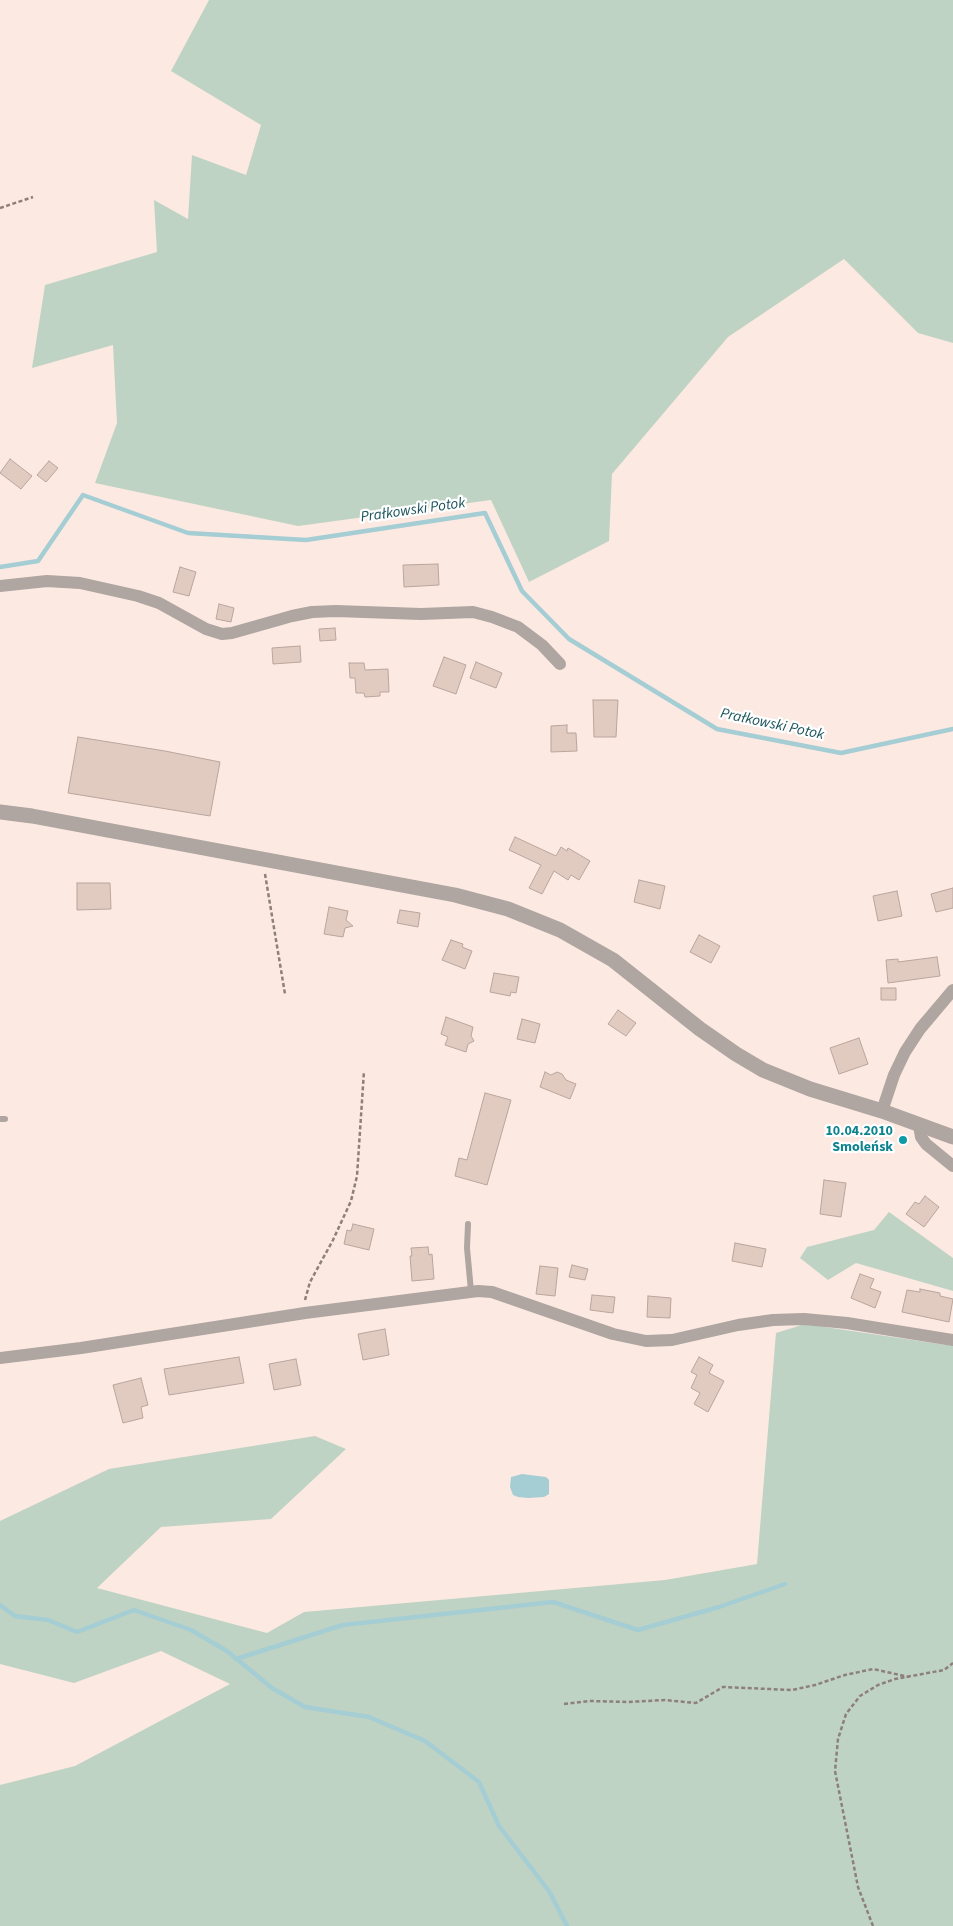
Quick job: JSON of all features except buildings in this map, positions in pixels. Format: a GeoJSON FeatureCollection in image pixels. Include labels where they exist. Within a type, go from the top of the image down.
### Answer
{"type":"FeatureCollection","features":[{"type":"Feature","properties":{"kind":"street"},"geometry":{"type":"LineString","coordinates":[[0,586],[47,580],[80,583],[138,596],[159,603],[206,629],[222,634],[312,612],[421,614],[473,612],[518,627],[542,645],[560,664]]}},
{"type":"Feature","properties":{"kind":"street"},"geometry":{"type":"LineString","coordinates":[[0,812],[32,816],[455,895],[508,908],[534,918],[588,944],[613,960],[700,1029],[763,1070],[810,1089],[882,1111],[953,1137]]}},
{"type":"Feature","properties":{"kind":"street"},"geometry":{"type":"LineString","coordinates":[[882,1111],[894,1075],[905,1052],[925,1022],[953,990]]}},
{"type":"Feature","properties":{"kind":"street"},"geometry":{"type":"LineString","coordinates":[[919,1125],[921,1137],[926,1144],[953,1166]]}},
{"type":"Feature","properties":{"kind":"street"},"geometry":{"type":"LineString","coordinates":[[0,1358],[81,1348],[305,1313],[362,1307],[471,1291],[492,1292],[613,1334],[646,1341],[672,1340],[738,1324],[804,1319],[847,1323],[953,1340]]}},
{"type":"Feature","properties":{"kind":"lane"},"geometry":{"type":"LineString","coordinates":[[468,1224],[471,1291]]}},
{"type":"Feature","properties":{"kind":"path"},"geometry":{"type":"LineString","coordinates":[[0,208],[33,197]]}},
{"type":"Feature","properties":{"kind":"path"},"geometry":{"type":"LineString","coordinates":[[263,859],[285,994]]}},
{"type":"Feature","properties":{"kind":"path"},"geometry":{"type":"LineString","coordinates":[[305,1313],[304,1302],[310,1282],[333,1240],[351,1201],[357,1176],[364,1071]]}},
{"type":"Feature","properties":{"kind":"path"},"geometry":{"type":"LineString","coordinates":[[873,1926],[858,1887],[835,1771],[838,1739],[846,1714],[860,1696],[878,1685],[909,1676],[944,1670],[953,1663]]}},
{"type":"Feature","properties":{"kind":"path"},"geometry":{"type":"LineString","coordinates":[[564,1704],[665,1700],[696,1703],[723,1687],[792,1690],[815,1686],[845,1675],[873,1669],[909,1676]]}},
{"type":"Feature","properties":{"kind":"green space"},"geometry":{"type":"Polygon","coordinates":[[[209,0],[953,0],[953,343],[918,333],[844,259],[728,337],[612,474],[609,541],[529,582],[491,500],[298,526],[95,483],[117,423],[113,345],[32,368],[45,285],[157,252],[154,200],[188,219],[192,155],[246,175],[261,125],[171,71],[209,0]]]}},
{"type":"Feature","properties":{"kind":"green space"},"geometry":{"type":"Polygon","coordinates":[[[889,1212],[953,1258],[953,1291],[856,1263],[828,1280],[800,1258],[807,1247],[874,1230],[889,1212]]]}},
{"type":"Feature","properties":{"kind":"green space"},"geometry":{"type":"Polygon","coordinates":[[[805,1324],[953,1346],[953,1926],[0,1926],[0,1785],[75,1766],[230,1684],[161,1651],[74,1683],[0,1664],[0,1521],[109,1469],[315,1436],[346,1449],[271,1519],[161,1527],[97,1588],[267,1633],[304,1612],[665,1580],[757,1564],[776,1333],[805,1324]]]}},
{"type":"Feature","properties":{"kind":"water"},"geometry":{"type":"Polygon","coordinates":[[[522,1474],[546,1477],[549,1480],[549,1494],[544,1497],[528,1498],[513,1495],[510,1487],[511,1477],[522,1474]]]}},
{"type":"Feature","properties":{"kind":"waterway","name":"Prałkowski Potok"},"geometry":{"type":"LineString","coordinates":[[0,567],[38,561],[83,495],[188,533],[306,540],[485,513],[522,591],[569,639],[717,729],[841,753],[953,729]]}},
{"type":"Feature","properties":{"kind":"waterway"},"geometry":{"type":"LineString","coordinates":[[236,1659],[343,1625],[553,1602],[638,1630],[719,1607],[785,1584]]}},
{"type":"Feature","properties":{"kind":"waterway"},"geometry":{"type":"LineString","coordinates":[[0,1605],[15,1616],[48,1620],[77,1632],[134,1610],[191,1630],[227,1651],[272,1688],[305,1707],[369,1717],[425,1741],[479,1782],[499,1826],[549,1891],[567,1926]]}},
{"type":"Feature","properties":{"kind":"place","name":"10.04.2010 Smoleńsk"},"geometry":{"type":"Point","coordinates":[903,1140]}}]}
